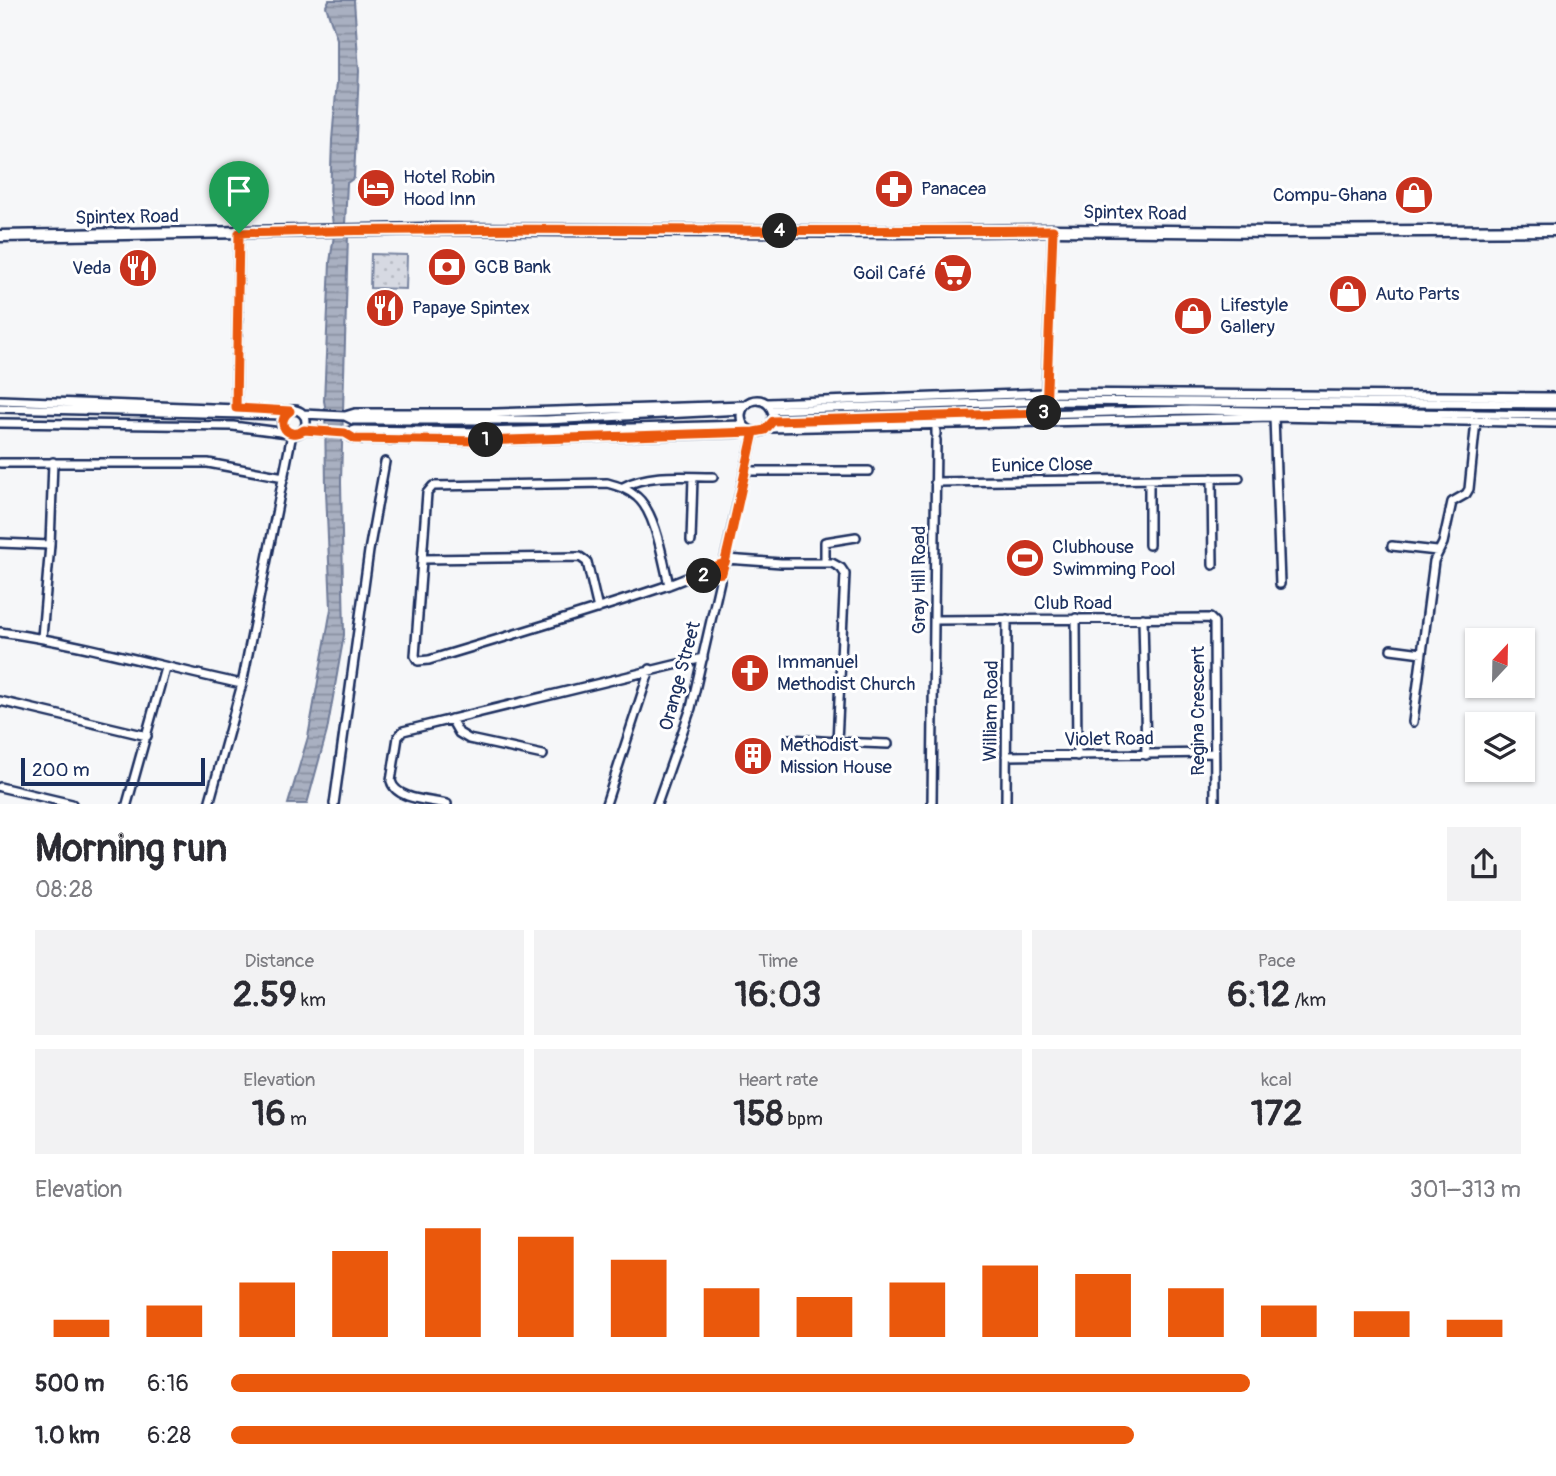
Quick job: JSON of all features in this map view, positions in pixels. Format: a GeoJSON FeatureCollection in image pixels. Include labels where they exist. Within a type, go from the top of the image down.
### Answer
{"type":"FeatureCollection","features":[{"type":"Feature","properties":{"kind":"main road","name":"Spintex Road"},"geometry":{"type":"LineString","coordinates":[[0,236],[329,230],[1556,230]]}},
{"type":"Feature","properties":{"kind":"street"},"geometry":{"type":"LineString","coordinates":[[1046,413],[1053,230]]}},
{"type":"Feature","properties":{"kind":"street"},"geometry":{"type":"LineString","coordinates":[[236,408],[239,357],[239,233]]}},
{"type":"Feature","properties":{"kind":"street"},"geometry":{"type":"LineString","coordinates":[[1046,397],[1556,404]]}},
{"type":"Feature","properties":{"kind":"street"},"geometry":{"type":"LineString","coordinates":[[303,414],[345,416],[355,413],[743,408],[754,400],[770,407],[1046,397],[1556,397]]}},
{"type":"Feature","properties":{"kind":"street"},"geometry":{"type":"LineString","coordinates":[[0,400],[236,408],[287,413]]}},
{"type":"Feature","properties":{"kind":"street"},"geometry":{"type":"LineString","coordinates":[[768,428],[773,421],[770,407]]}},
{"type":"Feature","properties":{"kind":"street"},"geometry":{"type":"LineString","coordinates":[[0,408],[287,413],[297,410],[306,420],[304,430]]}},
{"type":"Feature","properties":{"kind":"street"},"geometry":{"type":"LineString","coordinates":[[743,408],[741,418],[750,429]]}},
{"type":"Feature","properties":{"kind":"street"},"geometry":{"type":"LineString","coordinates":[[773,421],[1191,410],[1556,415]]}},
{"type":"Feature","properties":{"kind":"street"},"geometry":{"type":"LineString","coordinates":[[208,804],[242,684],[284,477],[290,433],[282,423],[287,413]]}},
{"type":"Feature","properties":{"kind":"street"},"geometry":{"type":"LineString","coordinates":[[0,422],[233,426],[298,434],[304,430],[345,433],[355,439],[480,441],[739,433],[768,428],[1274,417],[1556,423]]}},
{"type":"Feature","properties":{"kind":"street"},"geometry":{"type":"LineString","coordinates":[[1274,417],[1280,584]]}},
{"type":"Feature","properties":{"kind":"street"},"geometry":{"type":"LineString","coordinates":[[1413,722],[1437,551],[1443,543],[1452,502],[1466,494],[1469,489],[1476,421]]}},
{"type":"Feature","properties":{"kind":"street","name":"Gray Hill Road"},"geometry":{"type":"LineString","coordinates":[[932,804],[936,423]]}},
{"type":"Feature","properties":{"kind":"street","name":"Orange Street"},"geometry":{"type":"LineString","coordinates":[[657,804],[691,708],[726,561],[745,471],[750,429]]}},
{"type":"Feature","properties":{"kind":"street"},"geometry":{"type":"LineString","coordinates":[[334,804],[369,551],[385,461]]}},
{"type":"Feature","properties":{"kind":"street"},"geometry":{"type":"LineString","coordinates":[[41,637],[50,545],[53,462]]}},
{"type":"Feature","properties":{"kind":"street"},"geometry":{"type":"LineString","coordinates":[[0,463],[208,463],[284,477]]}},
{"type":"Feature","properties":{"kind":"street"},"geometry":{"type":"LineString","coordinates":[[745,471],[869,471]]}},
{"type":"Feature","properties":{"kind":"street"},"geometry":{"type":"LineString","coordinates":[[691,541],[693,477]]}},
{"type":"Feature","properties":{"kind":"street"},"geometry":{"type":"LineString","coordinates":[[623,487],[635,481],[713,477]]}},
{"type":"Feature","properties":{"kind":"street"},"geometry":{"type":"LineString","coordinates":[[1212,478],[1213,565]]}},
{"type":"Feature","properties":{"kind":"street","name":"Eunice Close"},"geometry":{"type":"LineString","coordinates":[[935,482],[1239,478]]}},
{"type":"Feature","properties":{"kind":"street"},"geometry":{"type":"LineString","coordinates":[[1149,480],[1149,545]]}},
{"type":"Feature","properties":{"kind":"street"},"geometry":{"type":"LineString","coordinates":[[669,585],[647,511],[639,498],[623,487],[607,483],[433,486],[427,493],[414,651],[418,661],[429,660],[598,609],[669,585],[689,578],[726,561],[832,563],[845,573],[837,742]]}},
{"type":"Feature","properties":{"kind":"street"},"geometry":{"type":"LineString","coordinates":[[825,563],[825,542],[856,537]]}},
{"type":"Feature","properties":{"kind":"street"},"geometry":{"type":"LineString","coordinates":[[0,543],[50,545]]}},
{"type":"Feature","properties":{"kind":"street"},"geometry":{"type":"LineString","coordinates":[[1392,546],[1437,551]]}},
{"type":"Feature","properties":{"kind":"street"},"geometry":{"type":"LineString","coordinates":[[423,559],[580,556],[587,562],[598,609]]}},
{"type":"Feature","properties":{"kind":"street"},"geometry":{"type":"LineString","coordinates":[[689,578],[722,573]]}},
{"type":"Feature","properties":{"kind":"street"},"geometry":{"type":"LineString","coordinates":[[1076,618],[1077,756]]}},
{"type":"Feature","properties":{"kind":"street"},"geometry":{"type":"LineString","coordinates":[[1143,618],[1146,755]]}},
{"type":"Feature","properties":{"kind":"street","name":"Club Road"},"geometry":{"type":"LineString","coordinates":[[935,620],[1210,618]]}},
{"type":"Feature","properties":{"kind":"street","name":"Regina Crescent"},"geometry":{"type":"LineString","coordinates":[[1210,618],[1214,622],[1215,804]]}},
{"type":"Feature","properties":{"kind":"street","name":"William Road"},"geometry":{"type":"LineString","coordinates":[[1006,804],[1007,619]]}},
{"type":"Feature","properties":{"kind":"street"},"geometry":{"type":"LineString","coordinates":[[0,632],[41,637],[242,684]]}},
{"type":"Feature","properties":{"kind":"street"},"geometry":{"type":"LineString","coordinates":[[1391,649],[1422,653]]}},
{"type":"Feature","properties":{"kind":"street"},"geometry":{"type":"LineString","coordinates":[[447,804],[395,791],[391,781],[400,734],[410,729],[703,657]]}},
{"type":"Feature","properties":{"kind":"street"},"geometry":{"type":"LineString","coordinates":[[127,804],[165,668]]}},
{"type":"Feature","properties":{"kind":"street"},"geometry":{"type":"LineString","coordinates":[[606,804],[650,669]]}},
{"type":"Feature","properties":{"kind":"street"},"geometry":{"type":"LineString","coordinates":[[0,701],[148,736]]}},
{"type":"Feature","properties":{"kind":"street"},"geometry":{"type":"LineString","coordinates":[[451,719],[459,733],[469,739],[543,755]]}},
{"type":"Feature","properties":{"kind":"street"},"geometry":{"type":"LineString","coordinates":[[790,739],[888,744]]}},
{"type":"Feature","properties":{"kind":"street","name":"Violet Road"},"geometry":{"type":"LineString","coordinates":[[1006,756],[1213,753]]}},
{"type":"Feature","properties":{"kind":"street"},"geometry":{"type":"LineString","coordinates":[[0,787],[34,800],[72,804]]}},
{"type":"Feature","properties":{"kind":"shaded area"},"geometry":{"type":"Polygon","coordinates":[[[371,254],[407,255],[406,289],[370,288],[371,254]]]}},
{"type":"Feature","properties":{"kind":"water"},"geometry":{"type":"Polygon","coordinates":[[[329,0],[354,0],[359,71],[354,178],[347,183],[345,225],[348,235],[341,482],[344,635],[327,731],[307,804],[288,804],[308,737],[331,609],[324,401],[330,262],[334,235],[330,198],[337,39],[326,6],[329,0]]]}},
{"type":"Feature","properties":{"kind":"place","name":"Hotel Robin Hood Inn"},"geometry":{"type":"Point","coordinates":[376,188]}},
{"type":"Feature","properties":{"kind":"place","name":"Panacea"},"geometry":{"type":"Point","coordinates":[894,189]}},
{"type":"Feature","properties":{"kind":"place","name":"Compu-Ghana"},"geometry":{"type":"Point","coordinates":[1414,195]}},
{"type":"Feature","properties":{"kind":"place","name":"GCB Bank"},"geometry":{"type":"Point","coordinates":[447,267]}},
{"type":"Feature","properties":{"kind":"place","name":"Veda"},"geometry":{"type":"Point","coordinates":[138,268]}},
{"type":"Feature","properties":{"kind":"place","name":"Goil Café"},"geometry":{"type":"Point","coordinates":[953,273]}},
{"type":"Feature","properties":{"kind":"place","name":"Auto Parts"},"geometry":{"type":"Point","coordinates":[1348,294]}},
{"type":"Feature","properties":{"kind":"place","name":"Papaye Spintex"},"geometry":{"type":"Point","coordinates":[385,308]}},
{"type":"Feature","properties":{"kind":"place","name":"Lifestyle Gallery"},"geometry":{"type":"Point","coordinates":[1193,316]}},
{"type":"Feature","properties":{"kind":"place","name":"Clubhouse Swimming Pool"},"geometry":{"type":"Point","coordinates":[1025,558]}},
{"type":"Feature","properties":{"kind":"place","name":"Immanuel Methodist Church"},"geometry":{"type":"Point","coordinates":[750,673]}},
{"type":"Feature","properties":{"kind":"place","name":"Methodist Mission House"},"geometry":{"type":"Point","coordinates":[753,756]}},
{"type":"Feature","properties":{"kind":"route"},"geometry":{"type":"LineString","coordinates":[[239,233],[236,408],[290,411],[284,415],[282,423],[285,430],[292,434],[304,430],[345,433],[355,439],[480,441],[739,433],[750,430],[754,432],[745,471],[725,563],[705,569],[689,578],[722,573],[726,559],[754,432],[765,430],[773,421],[1046,413],[1053,230],[897,232],[429,229],[239,233]]}}]}
